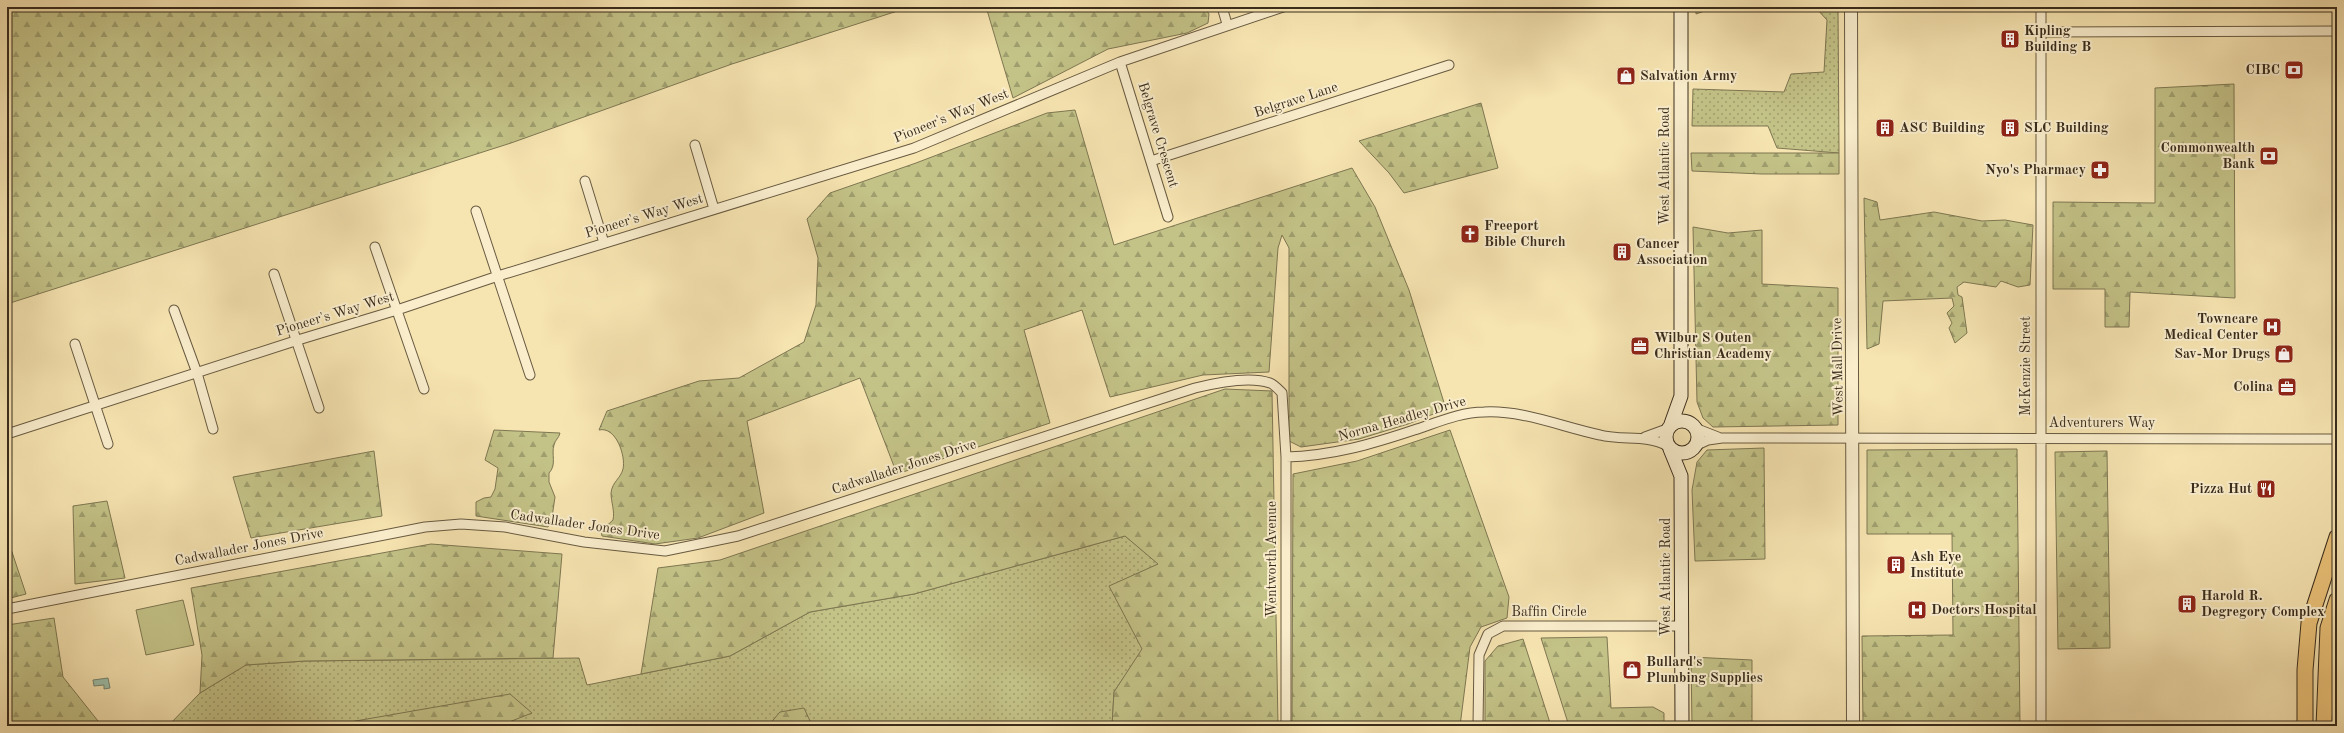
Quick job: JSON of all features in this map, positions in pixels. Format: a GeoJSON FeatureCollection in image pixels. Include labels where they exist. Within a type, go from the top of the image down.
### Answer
{"type":"FeatureCollection","features":[{"type":"Feature","properties":{"kind":"main road","name":"West Atlantic Road"},"geometry":{"type":"LineString","coordinates":[[1681,476],[1698,435],[1686,412],[1681,396],[1682,7]]}},
{"type":"Feature","properties":{"kind":"main road","name":"West Atlantic Road"},"geometry":{"type":"LineString","coordinates":[[1681,396],[1665,437],[1681,476],[1682,726]]}},
{"type":"Feature","properties":{"kind":"main road"},"geometry":{"type":"LineString","coordinates":[[1669,426],[1680,420],[1694,426]]}},
{"type":"Feature","properties":{"kind":"main road"},"geometry":{"type":"LineString","coordinates":[[1669,447],[1682,453],[1694,447]]}},
{"type":"Feature","properties":{"kind":"main road"},"geometry":{"type":"LineString","coordinates":[[2305,726],[2305,670],[2309,623],[2337,537]]}},
{"type":"Feature","properties":{"kind":"main road"},"geometry":{"type":"LineString","coordinates":[[2324,726],[2328,628],[2337,600]]}},
{"type":"Feature","properties":{"kind":"street"},"geometry":{"type":"LineString","coordinates":[[1222,7],[1227,24]]}},
{"type":"Feature","properties":{"kind":"street","name":"Pioneer's Way West"},"geometry":{"type":"LineString","coordinates":[[7,434],[298,340],[397,310],[498,276],[914,148],[1120,62],[1227,24],[1282,7]]}},
{"type":"Feature","properties":{"kind":"street","name":"West Mall Drive"},"geometry":{"type":"LineString","coordinates":[[1852,7],[1851,254],[1854,437],[1852,507],[1853,726]]}},
{"type":"Feature","properties":{"kind":"street","name":"McKenzie Street"},"geometry":{"type":"LineString","coordinates":[[2041,7],[2041,726]]}},
{"type":"Feature","properties":{"kind":"street"},"geometry":{"type":"LineString","coordinates":[[2041,32],[2337,31]]}},
{"type":"Feature","properties":{"kind":"street","name":"Belgrave Crescent"},"geometry":{"type":"LineString","coordinates":[[1120,62],[1168,217]]}},
{"type":"Feature","properties":{"kind":"street","name":"Belgrave Lane"},"geometry":{"type":"LineString","coordinates":[[1151,161],[1449,65]]}},
{"type":"Feature","properties":{"kind":"street"},"geometry":{"type":"LineString","coordinates":[[695,145],[714,209]]}},
{"type":"Feature","properties":{"kind":"street"},"geometry":{"type":"LineString","coordinates":[[585,181],[604,243]]}},
{"type":"Feature","properties":{"kind":"street"},"geometry":{"type":"LineString","coordinates":[[476,211],[530,375]]}},
{"type":"Feature","properties":{"kind":"street"},"geometry":{"type":"LineString","coordinates":[[375,247],[424,389]]}},
{"type":"Feature","properties":{"kind":"street"},"geometry":{"type":"LineString","coordinates":[[274,274],[298,340],[319,408]]}},
{"type":"Feature","properties":{"kind":"street"},"geometry":{"type":"LineString","coordinates":[[174,310],[197,373],[213,429]]}},
{"type":"Feature","properties":{"kind":"street"},"geometry":{"type":"LineString","coordinates":[[75,344],[108,444]]}},
{"type":"Feature","properties":{"kind":"street","name":"Cadwallader Jones Drive"},"geometry":{"type":"LineString","coordinates":[[7,609],[432,526],[461,524],[505,527],[584,542],[665,551],[738,536],[1195,388],[1221,382],[1254,381],[1271,383],[1282,393]]}},
{"type":"Feature","properties":{"kind":"street","name":"Wentworth Avenue"},"geometry":{"type":"LineString","coordinates":[[1282,393],[1286,457],[1286,726]]}},
{"type":"Feature","properties":{"kind":"street","name":"Norma Headley Drive"},"geometry":{"type":"LineString","coordinates":[[1286,457],[1308,457],[1365,446],[1462,414],[1483,412],[1504,412],[1602,436],[1655,440],[1669,447]]}},
{"type":"Feature","properties":{"kind":"street","name":"Norma Headley Drive"},"geometry":{"type":"LineString","coordinates":[[1642,438],[1669,426]]}},
{"type":"Feature","properties":{"kind":"street","name":"Adventurers Way"},"geometry":{"type":"LineString","coordinates":[[1694,426],[1708,434],[1722,438]]}},
{"type":"Feature","properties":{"kind":"street","name":"Adventurers Way"},"geometry":{"type":"LineString","coordinates":[[1694,447],[1708,440],[1722,438],[2040,437],[2337,439]]}},
{"type":"Feature","properties":{"kind":"street","name":"Baffin Circle"},"geometry":{"type":"LineString","coordinates":[[1478,726],[1479,656],[1488,634],[1498,628],[1517,625],[1682,626]]}},
{"type":"Feature","properties":{"kind":"green space"},"geometry":{"type":"Polygon","coordinates":[[[7,7],[910,7],[732,64],[511,143],[7,304],[7,7]]]}},
{"type":"Feature","properties":{"kind":"green space"},"geometry":{"type":"Polygon","coordinates":[[[989,7],[1204,7],[1209,14],[1208,23],[1187,33],[1108,49],[1013,98],[987,10],[989,7]]]}},
{"type":"Feature","properties":{"kind":"green space"},"geometry":{"type":"Polygon","coordinates":[[[1696,7],[1716,7],[1696,14],[1696,7]]]}},
{"type":"Feature","properties":{"kind":"green space"},"geometry":{"type":"Polygon","coordinates":[[[1815,7],[1838,7],[1839,153],[1777,148],[1768,126],[1692,126],[1693,89],[1784,92],[1791,74],[1824,72],[1827,20],[1815,7]]]}},
{"type":"Feature","properties":{"kind":"green space"},"geometry":{"type":"Polygon","coordinates":[[[2234,84],[2235,298],[2130,292],[2129,327],[2105,327],[2105,289],[2053,289],[2053,202],[2155,203],[2155,88],[2234,84]]]}},
{"type":"Feature","properties":{"kind":"green space"},"geometry":{"type":"Polygon","coordinates":[[[1481,103],[1498,168],[1404,193],[1389,173],[1359,141],[1481,103]]]}},
{"type":"Feature","properties":{"kind":"green space"},"geometry":{"type":"Polygon","coordinates":[[[1075,110],[1114,245],[1352,168],[1375,207],[1409,290],[1446,409],[1408,424],[1359,439],[1301,447],[1289,441],[1289,248],[1282,235],[1278,248],[1269,372],[1203,375],[1110,397],[1082,310],[1024,330],[1050,423],[897,474],[860,378],[747,421],[764,513],[698,538],[655,544],[602,536],[601,531],[613,520],[614,513],[611,493],[613,486],[622,472],[624,463],[621,450],[615,437],[605,430],[599,430],[607,411],[699,381],[739,378],[804,342],[816,305],[818,258],[807,219],[830,193],[916,163],[1047,113],[1075,110]]]}},
{"type":"Feature","properties":{"kind":"green space"},"geometry":{"type":"Polygon","coordinates":[[[1691,153],[1839,153],[1839,174],[1762,174],[1692,171],[1691,153]]]}},
{"type":"Feature","properties":{"kind":"green space"},"geometry":{"type":"Polygon","coordinates":[[[1864,198],[1877,202],[1880,220],[1934,212],[1982,221],[2005,220],[2033,225],[2030,285],[2018,287],[2001,281],[1996,287],[1964,282],[1957,287],[1958,295],[1962,297],[1967,333],[1955,343],[1949,328],[1952,323],[1947,313],[1954,306],[1952,298],[1883,301],[1879,344],[1867,349],[1864,198]]]}},
{"type":"Feature","properties":{"kind":"green space"},"geometry":{"type":"Polygon","coordinates":[[[1693,227],[1728,233],[1762,230],[1762,284],[1838,288],[1838,425],[1713,427],[1703,418],[1697,402],[1693,227]]]}},
{"type":"Feature","properties":{"kind":"green space"},"geometry":{"type":"Polygon","coordinates":[[[1225,389],[1272,391],[1278,726],[1112,726],[1114,692],[1142,649],[1109,586],[1158,564],[1125,536],[914,594],[810,612],[730,656],[641,674],[658,568],[720,560],[1225,389]]]}},
{"type":"Feature","properties":{"kind":"green space"},"geometry":{"type":"Polygon","coordinates":[[[494,430],[560,433],[553,448],[553,467],[549,473],[549,482],[555,497],[551,524],[548,527],[476,516],[476,502],[484,498],[491,497],[495,489],[498,468],[485,460],[494,430]]]}},
{"type":"Feature","properties":{"kind":"green space"},"geometry":{"type":"Polygon","coordinates":[[[1450,430],[1509,597],[1507,618],[1481,627],[1470,647],[1460,726],[1292,726],[1293,474],[1357,461],[1450,430]]]}},
{"type":"Feature","properties":{"kind":"green space"},"geometry":{"type":"Polygon","coordinates":[[[1764,448],[1765,559],[1695,561],[1692,490],[1697,462],[1707,450],[1764,448]]]}},
{"type":"Feature","properties":{"kind":"green space"},"geometry":{"type":"Polygon","coordinates":[[[2017,449],[2020,726],[1863,726],[1862,636],[1953,635],[1952,534],[1867,534],[1867,450],[2017,449]]]}},
{"type":"Feature","properties":{"kind":"green space"},"geometry":{"type":"Polygon","coordinates":[[[374,451],[382,516],[251,538],[233,477],[374,451]]]}},
{"type":"Feature","properties":{"kind":"green space"},"geometry":{"type":"Polygon","coordinates":[[[2107,451],[2110,648],[2058,649],[2055,452],[2107,451]]]}},
{"type":"Feature","properties":{"kind":"green space"},"geometry":{"type":"Polygon","coordinates":[[[107,501],[125,578],[75,584],[73,506],[107,501]]]}},
{"type":"Feature","properties":{"kind":"green space"},"geometry":{"type":"Polygon","coordinates":[[[1125,536],[1159,564],[1110,586],[1143,649],[1114,692],[1112,726],[168,726],[200,693],[245,665],[305,661],[579,658],[587,685],[730,656],[810,612],[914,594],[1125,536]]]}},
{"type":"Feature","properties":{"kind":"green space"},"geometry":{"type":"Polygon","coordinates":[[[7,537],[26,594],[7,599],[7,537]]]}},
{"type":"Feature","properties":{"kind":"green space"},"geometry":{"type":"Polygon","coordinates":[[[431,544],[562,554],[553,658],[305,661],[246,665],[200,693],[202,655],[191,588],[431,544]]]}},
{"type":"Feature","properties":{"kind":"green space"},"geometry":{"type":"Polygon","coordinates":[[[183,600],[194,645],[146,655],[136,610],[183,600]]]}},
{"type":"Feature","properties":{"kind":"green space"},"geometry":{"type":"Polygon","coordinates":[[[54,618],[63,677],[102,726],[7,726],[7,625],[54,618]]]}},
{"type":"Feature","properties":{"kind":"green space"},"geometry":{"type":"Polygon","coordinates":[[[1607,637],[1611,708],[1653,707],[1664,713],[1664,726],[1569,726],[1541,638],[1607,637]]]}},
{"type":"Feature","properties":{"kind":"green space"},"geometry":{"type":"Polygon","coordinates":[[[1523,639],[1551,726],[1485,726],[1485,661],[1498,646],[1523,639]]]}},
{"type":"Feature","properties":{"kind":"green space"},"geometry":{"type":"Polygon","coordinates":[[[1691,657],[1752,660],[1752,726],[1692,726],[1691,657]]]}},
{"type":"Feature","properties":{"kind":"green space"},"geometry":{"type":"Polygon","coordinates":[[[510,694],[532,713],[499,726],[327,726],[510,694]]]}},
{"type":"Feature","properties":{"kind":"green space"},"geometry":{"type":"Polygon","coordinates":[[[804,708],[811,723],[806,726],[768,726],[780,712],[804,708]]]}},
{"type":"Feature","properties":{"kind":"shaded area"},"geometry":{"type":"Polygon","coordinates":[[[108,678],[110,688],[104,689],[104,685],[94,686],[93,680],[108,678]]]}},
{"type":"Feature","properties":{"kind":"place","name":"Kipling Building B"},"geometry":{"type":"Point","coordinates":[2010,39]}},
{"type":"Feature","properties":{"kind":"place","name":"CIBC"},"geometry":{"type":"Point","coordinates":[2294,70]}},
{"type":"Feature","properties":{"kind":"place","name":"Salvation Army"},"geometry":{"type":"Point","coordinates":[1626,76]}},
{"type":"Feature","properties":{"kind":"place","name":"ASC Building"},"geometry":{"type":"Point","coordinates":[1885,128]}},
{"type":"Feature","properties":{"kind":"place","name":"SLC Building"},"geometry":{"type":"Point","coordinates":[2010,128]}},
{"type":"Feature","properties":{"kind":"place","name":"Commonwealth Bank"},"geometry":{"type":"Point","coordinates":[2269,156]}},
{"type":"Feature","properties":{"kind":"place","name":"Nyo's Pharmacy"},"geometry":{"type":"Point","coordinates":[2100,170]}},
{"type":"Feature","properties":{"kind":"place","name":"Freeport Bible Church"},"geometry":{"type":"Point","coordinates":[1470,234]}},
{"type":"Feature","properties":{"kind":"place","name":"Cancer Association"},"geometry":{"type":"Point","coordinates":[1622,252]}},
{"type":"Feature","properties":{"kind":"place","name":"Towncare Medical Center"},"geometry":{"type":"Point","coordinates":[2272,327]}},
{"type":"Feature","properties":{"kind":"place","name":"Wilbur S Outen Christian Academy"},"geometry":{"type":"Point","coordinates":[1640,346]}},
{"type":"Feature","properties":{"kind":"place","name":"Sav-Mor Drugs"},"geometry":{"type":"Point","coordinates":[2284,354]}},
{"type":"Feature","properties":{"kind":"place","name":"Colina"},"geometry":{"type":"Point","coordinates":[2287,387]}},
{"type":"Feature","properties":{"kind":"place","name":"Pizza Hut"},"geometry":{"type":"Point","coordinates":[2266,489]}},
{"type":"Feature","properties":{"kind":"place","name":"Ash Eye Institute"},"geometry":{"type":"Point","coordinates":[1896,565]}},
{"type":"Feature","properties":{"kind":"place","name":"Harold R. Degregory Complex"},"geometry":{"type":"Point","coordinates":[2187,604]}},
{"type":"Feature","properties":{"kind":"place","name":"Doctors Hospital"},"geometry":{"type":"Point","coordinates":[1917,610]}},
{"type":"Feature","properties":{"kind":"place","name":"Bullard's Plumbing Supplies"},"geometry":{"type":"Point","coordinates":[1632,670]}}]}
